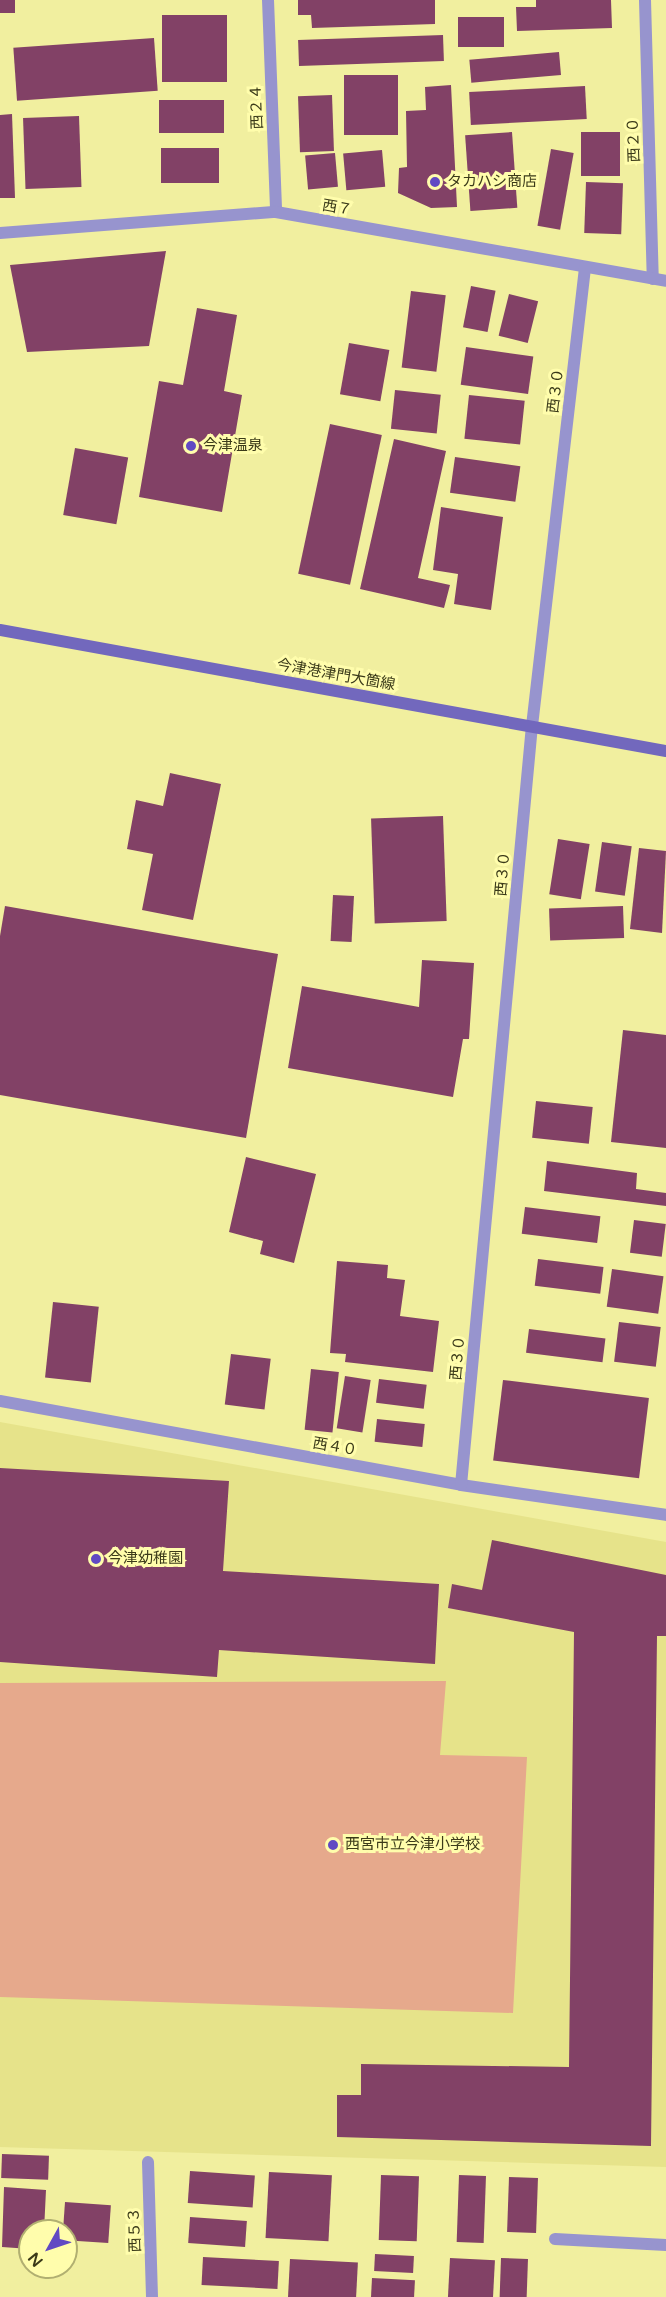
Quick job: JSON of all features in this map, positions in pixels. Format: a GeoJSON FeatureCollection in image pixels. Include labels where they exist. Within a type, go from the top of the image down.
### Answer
{"type":"FeatureCollection","features":[{"type":"Feature","properties":{"kind":"main road","name":"今津港津門大箇線"},"geometry":{"type":"LineString","coordinates":[[0,630],[666,750]]}},
{"type":"Feature","properties":{"kind":"street","name":"西２４"},"geometry":{"type":"LineString","coordinates":[[268,0],[276,212]]}},
{"type":"Feature","properties":{"kind":"street","name":"西２０"},"geometry":{"type":"LineString","coordinates":[[645,0],[660,280]]}},
{"type":"Feature","properties":{"kind":"street","name":"西７"},"geometry":{"type":"LineString","coordinates":[[0,233],[276,212],[660,280]]}},
{"type":"Feature","properties":{"kind":"street","name":"西３０"},"geometry":{"type":"LineString","coordinates":[[461,1485],[532,726],[585,267]]}},
{"type":"Feature","properties":{"kind":"street","name":"西４０"},"geometry":{"type":"LineString","coordinates":[[0,1401],[461,1485],[666,1515]]}},
{"type":"Feature","properties":{"kind":"street","name":"西５３"},"geometry":{"type":"LineString","coordinates":[[148,2163],[152,2297]]}},
{"type":"Feature","properties":{"kind":"street"},"geometry":{"type":"LineString","coordinates":[[555,2239],[666,2244]]}},
{"type":"Feature","properties":{"kind":"shaded area","name":"西宮市立今津小学校"},"geometry":{"type":"Polygon","coordinates":[[[0,1422],[666,1542],[666,2167],[0,2147],[0,1422]]]}},
{"type":"Feature","properties":{"kind":"shaded area"},"geometry":{"type":"Polygon","coordinates":[[[446,1681],[440,1755],[527,1757],[513,2013],[0,1997],[0,1683],[446,1681]]]}},
{"type":"Feature","properties":{"kind":"building"},"geometry":{"type":"Polygon","coordinates":[[[0,0],[15,0],[15,13],[0,13],[0,0]]]}},
{"type":"Feature","properties":{"kind":"building"},"geometry":{"type":"Polygon","coordinates":[[[298,0],[435,0],[435,24],[312,28],[311,15],[298,15],[298,0]]]}},
{"type":"Feature","properties":{"kind":"building"},"geometry":{"type":"Polygon","coordinates":[[[536,0],[611,0],[612,28],[517,31],[516,7],[536,7],[536,0]]]}},
{"type":"Feature","properties":{"kind":"building"},"geometry":{"type":"Polygon","coordinates":[[[162,15],[227,15],[227,82],[162,82],[162,15]]]}},
{"type":"Feature","properties":{"kind":"building"},"geometry":{"type":"Polygon","coordinates":[[[458,17],[504,17],[504,47],[458,47],[458,17]]]}},
{"type":"Feature","properties":{"kind":"building"},"geometry":{"type":"Polygon","coordinates":[[[443,35],[444,61],[299,66],[298,40],[443,35]]]}},
{"type":"Feature","properties":{"kind":"building"},"geometry":{"type":"Polygon","coordinates":[[[154,38],[158,91],[17,101],[13,48],[154,38]]]}},
{"type":"Feature","properties":{"kind":"building"},"geometry":{"type":"Polygon","coordinates":[[[559,52],[561,75],[471,83],[469,60],[559,52]]]}},
{"type":"Feature","properties":{"kind":"building"},"geometry":{"type":"Polygon","coordinates":[[[344,75],[398,75],[398,135],[344,135],[344,75]]]}},
{"type":"Feature","properties":{"kind":"building"},"geometry":{"type":"Polygon","coordinates":[[[451,85],[457,207],[431,208],[398,193],[399,168],[407,167],[406,111],[426,110],[425,87],[451,85]]]}},
{"type":"Feature","properties":{"kind":"building"},"geometry":{"type":"Polygon","coordinates":[[[585,86],[587,119],[471,125],[469,92],[585,86]]]}},
{"type":"Feature","properties":{"kind":"building"},"geometry":{"type":"Polygon","coordinates":[[[332,95],[334,151],[300,152],[298,96],[332,95]]]}},
{"type":"Feature","properties":{"kind":"building"},"geometry":{"type":"Polygon","coordinates":[[[159,100],[224,100],[224,133],[159,133],[159,100]]]}},
{"type":"Feature","properties":{"kind":"building"},"geometry":{"type":"Polygon","coordinates":[[[12,114],[15,198],[0,198],[0,115],[12,114]]]}},
{"type":"Feature","properties":{"kind":"building"},"geometry":{"type":"Polygon","coordinates":[[[79,116],[81,187],[26,189],[23,118],[79,116]]]}},
{"type":"Feature","properties":{"kind":"building"},"geometry":{"type":"Polygon","coordinates":[[[512,132],[517,208],[470,211],[465,135],[512,132]]]}},
{"type":"Feature","properties":{"kind":"building"},"geometry":{"type":"Polygon","coordinates":[[[581,132],[620,132],[620,176],[581,176],[581,132]]]}},
{"type":"Feature","properties":{"kind":"building"},"geometry":{"type":"Polygon","coordinates":[[[161,148],[219,148],[219,183],[161,183],[161,148]]]}},
{"type":"Feature","properties":{"kind":"building"},"geometry":{"type":"Polygon","coordinates":[[[551,149],[574,153],[560,230],[537,226],[551,149]]]}},
{"type":"Feature","properties":{"kind":"building"},"geometry":{"type":"Polygon","coordinates":[[[382,150],[385,187],[346,190],[343,153],[382,150]]]}},
{"type":"Feature","properties":{"kind":"building"},"geometry":{"type":"Polygon","coordinates":[[[335,153],[338,187],[308,189],[305,156],[335,153]]]}},
{"type":"Feature","properties":{"kind":"building"},"geometry":{"type":"Polygon","coordinates":[[[586,182],[623,183],[621,234],[584,233],[586,182]]]}},
{"type":"Feature","properties":{"kind":"building"},"geometry":{"type":"Polygon","coordinates":[[[166,251],[149,346],[27,352],[10,265],[166,251]]]}},
{"type":"Feature","properties":{"kind":"building"},"geometry":{"type":"Polygon","coordinates":[[[471,286],[496,291],[488,332],[463,327],[471,286]]]}},
{"type":"Feature","properties":{"kind":"building"},"geometry":{"type":"Polygon","coordinates":[[[411,291],[446,295],[436,372],[402,367],[411,291]]]}},
{"type":"Feature","properties":{"kind":"building"},"geometry":{"type":"Polygon","coordinates":[[[509,294],[538,301],[528,343],[499,336],[509,294]]]}},
{"type":"Feature","properties":{"kind":"building","name":"今津温泉"},"geometry":{"type":"Polygon","coordinates":[[[197,308],[237,315],[224,391],[242,395],[222,512],[139,497],[159,381],[183,385],[197,308]]]}},
{"type":"Feature","properties":{"kind":"building"},"geometry":{"type":"Polygon","coordinates":[[[349,343],[389,350],[380,401],[340,394],[349,343]]]}},
{"type":"Feature","properties":{"kind":"building"},"geometry":{"type":"Polygon","coordinates":[[[466,347],[533,356],[528,394],[461,385],[466,347]]]}},
{"type":"Feature","properties":{"kind":"building"},"geometry":{"type":"Polygon","coordinates":[[[395,390],[441,395],[437,434],[391,429],[395,390]]]}},
{"type":"Feature","properties":{"kind":"building"},"geometry":{"type":"Polygon","coordinates":[[[469,395],[525,401],[520,445],[464,439],[469,395]]]}},
{"type":"Feature","properties":{"kind":"building"},"geometry":{"type":"Polygon","coordinates":[[[330,424],[382,435],[350,585],[298,574],[330,424]]]}},
{"type":"Feature","properties":{"kind":"building"},"geometry":{"type":"Polygon","coordinates":[[[394,439],[446,451],[418,578],[450,585],[444,608],[360,589],[394,439]]]}},
{"type":"Feature","properties":{"kind":"building"},"geometry":{"type":"Polygon","coordinates":[[[75,448],[128,457],[116,524],[63,515],[75,448]]]}},
{"type":"Feature","properties":{"kind":"building"},"geometry":{"type":"Polygon","coordinates":[[[455,457],[520,466],[515,502],[450,493],[455,457]]]}},
{"type":"Feature","properties":{"kind":"building"},"geometry":{"type":"Polygon","coordinates":[[[441,507],[503,517],[491,610],[454,604],[458,574],[433,570],[441,507]]]}},
{"type":"Feature","properties":{"kind":"building"},"geometry":{"type":"Polygon","coordinates":[[[170,773],[221,784],[193,920],[142,910],[153,854],[127,849],[136,800],[163,806],[170,773]]]}},
{"type":"Feature","properties":{"kind":"building"},"geometry":{"type":"Polygon","coordinates":[[[443,816],[447,921],[375,923],[371,819],[443,816]]]}},
{"type":"Feature","properties":{"kind":"building"},"geometry":{"type":"Polygon","coordinates":[[[558,839],[590,844],[581,899],[549,894],[558,839]]]}},
{"type":"Feature","properties":{"kind":"building"},"geometry":{"type":"Polygon","coordinates":[[[602,842],[632,846],[625,896],[595,892],[602,842]]]}},
{"type":"Feature","properties":{"kind":"building"},"geometry":{"type":"Polygon","coordinates":[[[639,848],[666,851],[662,933],[630,929],[639,848]]]}},
{"type":"Feature","properties":{"kind":"building"},"geometry":{"type":"Polygon","coordinates":[[[333,895],[354,896],[352,942],[331,941],[333,895]]]}},
{"type":"Feature","properties":{"kind":"building"},"geometry":{"type":"Polygon","coordinates":[[[5,906],[278,954],[246,1138],[0,1095],[0,936],[5,906]]]}},
{"type":"Feature","properties":{"kind":"building"},"geometry":{"type":"Polygon","coordinates":[[[623,906],[624,938],[550,941],[549,909],[623,906]]]}},
{"type":"Feature","properties":{"kind":"building"},"geometry":{"type":"Polygon","coordinates":[[[422,960],[474,963],[469,1039],[463,1039],[453,1097],[288,1068],[302,986],[419,1007],[422,960]]]}},
{"type":"Feature","properties":{"kind":"building"},"geometry":{"type":"Polygon","coordinates":[[[623,1030],[666,1035],[666,1148],[611,1142],[623,1030]]]}},
{"type":"Feature","properties":{"kind":"building"},"geometry":{"type":"Polygon","coordinates":[[[536,1101],[593,1107],[589,1144],[532,1138],[536,1101]]]}},
{"type":"Feature","properties":{"kind":"building"},"geometry":{"type":"Polygon","coordinates":[[[246,1157],[316,1174],[294,1263],[260,1254],[263,1241],[229,1232],[246,1157]]]}},
{"type":"Feature","properties":{"kind":"building"},"geometry":{"type":"Polygon","coordinates":[[[547,1161],[637,1173],[636,1189],[666,1193],[666,1206],[544,1191],[547,1161]]]}},
{"type":"Feature","properties":{"kind":"building"},"geometry":{"type":"Polygon","coordinates":[[[525,1207],[600,1216],[597,1243],[522,1234],[525,1207]]]}},
{"type":"Feature","properties":{"kind":"building"},"geometry":{"type":"Polygon","coordinates":[[[634,1220],[666,1224],[662,1257],[630,1253],[634,1220]]]}},
{"type":"Feature","properties":{"kind":"building"},"geometry":{"type":"Polygon","coordinates":[[[538,1259],[604,1267],[600,1294],[535,1286],[538,1259]]]}},
{"type":"Feature","properties":{"kind":"building"},"geometry":{"type":"Polygon","coordinates":[[[337,1261],[388,1265],[387,1278],[405,1280],[400,1316],[439,1321],[433,1372],[345,1362],[346,1354],[330,1353],[337,1261]]]}},
{"type":"Feature","properties":{"kind":"building"},"geometry":{"type":"Polygon","coordinates":[[[612,1269],[663,1276],[658,1314],[607,1307],[612,1269]]]}},
{"type":"Feature","properties":{"kind":"building"},"geometry":{"type":"Polygon","coordinates":[[[53,1302],[99,1307],[91,1382],[45,1378],[53,1302]]]}},
{"type":"Feature","properties":{"kind":"building"},"geometry":{"type":"Polygon","coordinates":[[[619,1322],[661,1327],[656,1367],[614,1362],[619,1322]]]}},
{"type":"Feature","properties":{"kind":"building"},"geometry":{"type":"Polygon","coordinates":[[[529,1329],[605,1338],[603,1362],[526,1353],[529,1329]]]}},
{"type":"Feature","properties":{"kind":"building"},"geometry":{"type":"Polygon","coordinates":[[[231,1354],[271,1359],[264,1409],[225,1405],[231,1354]]]}},
{"type":"Feature","properties":{"kind":"building"},"geometry":{"type":"Polygon","coordinates":[[[311,1369],[339,1372],[332,1433],[305,1430],[311,1369]]]}},
{"type":"Feature","properties":{"kind":"building"},"geometry":{"type":"Polygon","coordinates":[[[345,1376],[371,1380],[362,1432],[337,1428],[345,1376]]]}},
{"type":"Feature","properties":{"kind":"building"},"geometry":{"type":"Polygon","coordinates":[[[379,1379],[427,1385],[424,1409],[376,1403],[379,1379]]]}},
{"type":"Feature","properties":{"kind":"building"},"geometry":{"type":"Polygon","coordinates":[[[503,1380],[649,1398],[639,1478],[493,1460],[503,1380]]]}},
{"type":"Feature","properties":{"kind":"building"},"geometry":{"type":"Polygon","coordinates":[[[377,1419],[425,1424],[422,1447],[375,1442],[377,1419]]]}},
{"type":"Feature","properties":{"kind":"building"},"geometry":{"type":"Polygon","coordinates":[[[0,1468],[229,1481],[223,1571],[439,1584],[435,1664],[219,1650],[217,1677],[0,1662],[0,1468]]]}},
{"type":"Feature","properties":{"kind":"building"},"geometry":{"type":"Polygon","coordinates":[[[492,1540],[666,1575],[666,1636],[657,1636],[651,2146],[337,2137],[337,2095],[361,2095],[361,2064],[569,2067],[574,1632],[448,1608],[452,1584],[482,1590],[492,1540]]]}},
{"type":"Feature","properties":{"kind":"building"},"geometry":{"type":"Polygon","coordinates":[[[2,2154],[49,2156],[48,2180],[1,2178],[2,2154]]]}},
{"type":"Feature","properties":{"kind":"building"},"geometry":{"type":"Polygon","coordinates":[[[190,2171],[255,2176],[253,2207],[188,2203],[190,2171]]]}},
{"type":"Feature","properties":{"kind":"building"},"geometry":{"type":"Polygon","coordinates":[[[269,2172],[332,2175],[328,2241],[266,2238],[269,2172]]]}},
{"type":"Feature","properties":{"kind":"building"},"geometry":{"type":"Polygon","coordinates":[[[381,2175],[419,2176],[417,2241],[379,2240],[381,2175]]]}},
{"type":"Feature","properties":{"kind":"building"},"geometry":{"type":"Polygon","coordinates":[[[459,2175],[486,2176],[484,2243],[457,2242],[459,2175]]]}},
{"type":"Feature","properties":{"kind":"building"},"geometry":{"type":"Polygon","coordinates":[[[509,2177],[538,2178],[536,2233],[507,2232],[509,2177]]]}},
{"type":"Feature","properties":{"kind":"building"},"geometry":{"type":"Polygon","coordinates":[[[4,2187],[46,2190],[45,2219],[18,2219],[18,2248],[2,2247],[4,2187]]]}},
{"type":"Feature","properties":{"kind":"building"},"geometry":{"type":"Polygon","coordinates":[[[65,2202],[111,2205],[108,2243],[78,2241],[78,2219],[64,2219],[65,2202]]]}},
{"type":"Feature","properties":{"kind":"building"},"geometry":{"type":"Polygon","coordinates":[[[190,2217],[247,2221],[245,2247],[188,2243],[190,2217]]]}},
{"type":"Feature","properties":{"kind":"building"},"geometry":{"type":"Polygon","coordinates":[[[375,2254],[414,2256],[413,2273],[374,2271],[375,2254]]]}},
{"type":"Feature","properties":{"kind":"building"},"geometry":{"type":"Polygon","coordinates":[[[203,2257],[279,2261],[277,2289],[202,2285],[203,2257]]]}},
{"type":"Feature","properties":{"kind":"building"},"geometry":{"type":"Polygon","coordinates":[[[450,2258],[495,2260],[493,2297],[448,2297],[450,2258]]]}},
{"type":"Feature","properties":{"kind":"building"},"geometry":{"type":"Polygon","coordinates":[[[501,2258],[528,2259],[527,2297],[500,2297],[501,2258]]]}},
{"type":"Feature","properties":{"kind":"building"},"geometry":{"type":"Polygon","coordinates":[[[290,2259],[358,2263],[356,2297],[288,2297],[290,2259]]]}},
{"type":"Feature","properties":{"kind":"building"},"geometry":{"type":"Polygon","coordinates":[[[372,2278],[415,2280],[414,2297],[371,2297],[372,2278]]]}},
{"type":"Feature","properties":{"kind":"place","name":"タカハシ商店"},"geometry":{"type":"Point","coordinates":[435,182]}},
{"type":"Feature","properties":{"kind":"place","name":"今津温泉"},"geometry":{"type":"Point","coordinates":[191,446]}},
{"type":"Feature","properties":{"kind":"place","name":"今津幼稚園"},"geometry":{"type":"Point","coordinates":[96,1559]}},
{"type":"Feature","properties":{"kind":"place","name":"西宮市立今津小学校"},"geometry":{"type":"Point","coordinates":[333,1845]}}]}
